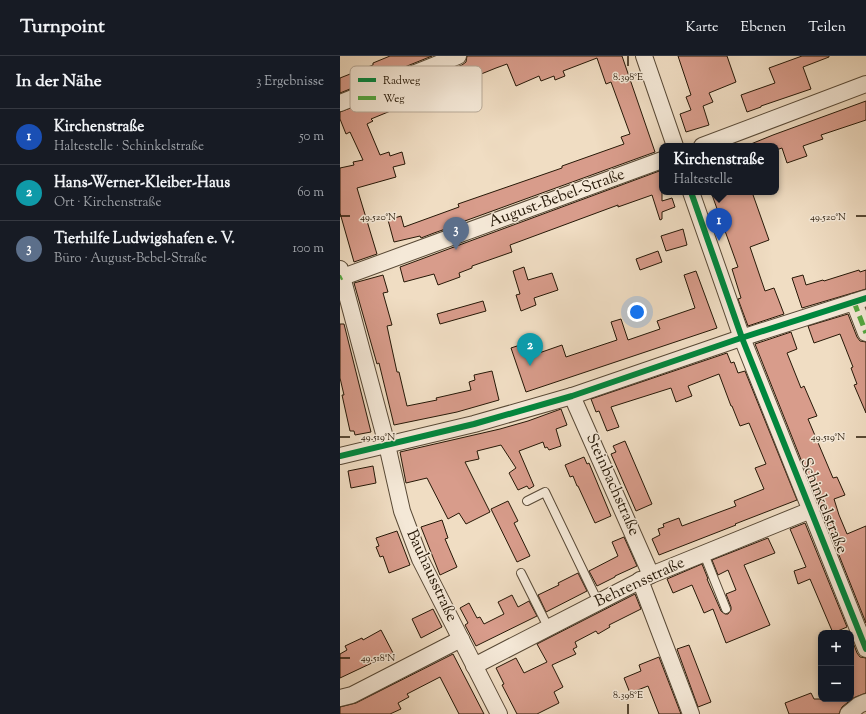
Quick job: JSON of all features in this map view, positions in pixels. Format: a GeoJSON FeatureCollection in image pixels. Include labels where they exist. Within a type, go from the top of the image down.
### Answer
{"type":"FeatureCollection","features":[{"type":"Feature","properties":{"kind":"street"},"geometry":{"type":"LineString","coordinates":[[433,66],[458,56]]}},
{"type":"Feature","properties":{"kind":"street"},"geometry":{"type":"LineString","coordinates":[[644,56],[674,143]]}},
{"type":"Feature","properties":{"kind":"street"},"geometry":{"type":"LineString","coordinates":[[710,143],[866,84]]}},
{"type":"Feature","properties":{"kind":"street"},"geometry":{"type":"LineString","coordinates":[[340,103],[350,99]]}},
{"type":"Feature","properties":{"kind":"street","name":"August-Bebel-Straße"},"geometry":{"type":"LineString","coordinates":[[341,274],[659,161]]}},
{"type":"Feature","properties":{"kind":"street","name":"Schinkelstraße"},"geometry":{"type":"LineString","coordinates":[[692,195],[742,338],[866,649]]}},
{"type":"Feature","properties":{"kind":"street","name":"Bauhausstraße"},"geometry":{"type":"LineString","coordinates":[[341,274],[387,445],[402,510],[420,559],[499,714]]}},
{"type":"Feature","properties":{"kind":"street"},"geometry":{"type":"LineString","coordinates":[[340,456],[474,424],[572,396],[742,338],[860,300],[866,333]]}},
{"type":"Feature","properties":{"kind":"street","name":"Steinbachstraße"},"geometry":{"type":"LineString","coordinates":[[572,396],[646,578],[691,714]]}},
{"type":"Feature","properties":{"kind":"street","name":"Behrensstraße"},"geometry":{"type":"LineString","coordinates":[[474,666],[646,578],[811,510]]}},
{"type":"Feature","properties":{"kind":"street"},"geometry":{"type":"LineString","coordinates":[[340,698],[352,695],[461,639]]}},
{"type":"Feature","properties":{"kind":"street"},"geometry":{"type":"LineString","coordinates":[[848,714],[859,705],[866,702]]}},
{"type":"Feature","properties":{"kind":"lane"},"geometry":{"type":"LineString","coordinates":[[527,501],[545,492],[598,602]]}},
{"type":"Feature","properties":{"kind":"lane"},"geometry":{"type":"LineString","coordinates":[[704,554],[726,609]]}},
{"type":"Feature","properties":{"kind":"lane"},"geometry":{"type":"LineString","coordinates":[[521,573],[548,628]]}},
{"type":"Feature","properties":{"kind":"building"},"geometry":{"type":"Polygon","coordinates":[[[390,56],[432,56],[407,66],[370,66],[373,65],[373,63],[390,56]]]}},
{"type":"Feature","properties":{"kind":"building"},"geometry":{"type":"Polygon","coordinates":[[[467,56],[622,56],[655,152],[421,238],[420,236],[394,242],[388,220],[401,216],[404,227],[459,207],[458,204],[562,168],[562,166],[624,144],[621,137],[630,134],[611,82],[606,84],[597,58],[563,71],[565,76],[555,80],[554,76],[541,81],[539,76],[516,86],[507,64],[482,74],[482,66],[459,66],[466,62],[467,56]]]}},
{"type":"Feature","properties":{"kind":"building"},"geometry":{"type":"Polygon","coordinates":[[[678,56],[727,56],[736,82],[709,93],[713,102],[703,106],[709,125],[686,132],[680,114],[691,110],[686,97],[691,95],[678,56]]]}},
{"type":"Feature","properties":{"kind":"building"},"geometry":{"type":"Polygon","coordinates":[[[802,56],[829,56],[803,67],[811,89],[747,112],[741,95],[775,83],[769,68],[802,56]]]}},
{"type":"Feature","properties":{"kind":"building"},"geometry":{"type":"Polygon","coordinates":[[[350,74],[350,89],[340,93],[340,78],[350,74]]]}},
{"type":"Feature","properties":{"kind":"building"},"geometry":{"type":"Polygon","coordinates":[[[866,101],[866,120],[821,135],[823,139],[803,146],[807,156],[787,163],[782,148],[779,149],[779,143],[753,143],[866,101]]]}},
{"type":"Feature","properties":{"kind":"building"},"geometry":{"type":"Polygon","coordinates":[[[350,108],[350,112],[388,112],[371,119],[373,121],[367,124],[380,155],[389,152],[390,156],[402,152],[405,164],[393,167],[396,177],[357,188],[377,254],[354,262],[340,213],[340,168],[354,165],[353,162],[363,160],[350,132],[346,134],[340,119],[340,112],[350,108]]]}},
{"type":"Feature","properties":{"kind":"building"},"geometry":{"type":"Polygon","coordinates":[[[659,171],[659,195],[662,195],[662,201],[672,198],[675,207],[662,212],[662,219],[660,220],[652,195],[618,207],[618,205],[510,245],[512,252],[472,266],[472,268],[459,273],[460,277],[438,285],[434,274],[404,282],[400,267],[659,171]]]}},
{"type":"Feature","properties":{"kind":"building"},"geometry":{"type":"Polygon","coordinates":[[[712,195],[753,195],[769,240],[750,247],[765,291],[774,288],[784,314],[748,326],[738,299],[741,298],[732,269],[738,267],[712,195]]]}},
{"type":"Feature","properties":{"kind":"building"},"geometry":{"type":"Polygon","coordinates":[[[683,229],[687,245],[666,251],[661,236],[683,229]]]}},
{"type":"Feature","properties":{"kind":"building"},"geometry":{"type":"Polygon","coordinates":[[[658,251],[662,262],[640,270],[636,259],[658,251]]]}},
{"type":"Feature","properties":{"kind":"building"},"geometry":{"type":"Polygon","coordinates":[[[524,267],[528,280],[552,273],[558,290],[534,298],[536,305],[521,311],[516,295],[520,294],[513,271],[524,267]]]}},
{"type":"Feature","properties":{"kind":"building"},"geometry":{"type":"Polygon","coordinates":[[[859,270],[860,272],[866,270],[866,289],[802,308],[792,278],[803,275],[806,285],[859,270]]]}},
{"type":"Feature","properties":{"kind":"building"},"geometry":{"type":"Polygon","coordinates":[[[696,271],[717,328],[526,392],[511,348],[535,340],[539,353],[562,345],[566,357],[617,340],[611,322],[621,319],[628,340],[660,329],[657,321],[695,308],[684,275],[696,271]]]}},
{"type":"Feature","properties":{"kind":"building"},"geometry":{"type":"Polygon","coordinates":[[[383,275],[388,292],[383,293],[392,325],[387,326],[397,372],[399,372],[407,406],[437,400],[436,398],[471,390],[469,382],[475,380],[474,375],[492,371],[499,400],[457,412],[394,425],[379,363],[377,364],[354,283],[383,275]]]}},
{"type":"Feature","properties":{"kind":"building"},"geometry":{"type":"Polygon","coordinates":[[[483,301],[486,311],[440,324],[437,314],[483,301]]]}},
{"type":"Feature","properties":{"kind":"building"},"geometry":{"type":"Polygon","coordinates":[[[848,314],[857,337],[860,341],[866,342],[866,413],[854,385],[857,384],[851,368],[853,367],[840,334],[814,343],[808,326],[848,314]]]}},
{"type":"Feature","properties":{"kind":"building"},"geometry":{"type":"Polygon","coordinates":[[[340,324],[344,324],[371,432],[355,435],[354,431],[350,431],[340,378],[340,324]]]}},
{"type":"Feature","properties":{"kind":"building"},"geometry":{"type":"Polygon","coordinates":[[[791,332],[797,349],[787,353],[801,388],[804,386],[817,416],[808,419],[833,478],[837,477],[845,495],[834,499],[839,515],[847,534],[866,526],[866,623],[755,344],[791,332]]]}},
{"type":"Feature","properties":{"kind":"building"},"geometry":{"type":"Polygon","coordinates":[[[727,353],[731,363],[734,362],[738,373],[745,371],[797,500],[659,555],[652,539],[660,535],[658,529],[664,527],[663,524],[679,518],[682,526],[736,506],[734,501],[764,489],[755,468],[766,464],[749,423],[740,426],[719,374],[688,386],[692,396],[676,402],[671,388],[611,407],[619,427],[607,431],[599,411],[596,412],[591,399],[727,353]]]}},
{"type":"Feature","properties":{"kind":"building"},"geometry":{"type":"Polygon","coordinates":[[[561,409],[567,425],[556,429],[561,446],[549,450],[547,447],[545,448],[543,442],[519,451],[534,486],[529,489],[527,486],[518,490],[509,473],[516,468],[501,445],[477,451],[479,459],[465,462],[490,512],[466,524],[459,513],[448,519],[427,478],[406,483],[400,452],[500,429],[561,409]]]}},
{"type":"Feature","properties":{"kind":"building"},"geometry":{"type":"Polygon","coordinates":[[[625,441],[652,504],[636,511],[611,454],[616,452],[613,446],[625,441]]]}},
{"type":"Feature","properties":{"kind":"building"},"geometry":{"type":"Polygon","coordinates":[[[584,457],[587,464],[589,463],[611,516],[595,523],[573,476],[570,477],[565,465],[584,457]]]}},
{"type":"Feature","properties":{"kind":"building"},"geometry":{"type":"Polygon","coordinates":[[[373,466],[376,483],[351,488],[348,471],[373,466]]]}},
{"type":"Feature","properties":{"kind":"building"},"geometry":{"type":"Polygon","coordinates":[[[508,501],[518,521],[514,523],[530,556],[517,562],[491,509],[508,501]]]}},
{"type":"Feature","properties":{"kind":"building"},"geometry":{"type":"Polygon","coordinates":[[[442,520],[448,538],[445,539],[457,567],[440,575],[421,527],[442,520]]]}},
{"type":"Feature","properties":{"kind":"building"},"geometry":{"type":"Polygon","coordinates":[[[805,523],[847,627],[840,630],[832,630],[810,579],[798,584],[794,571],[806,567],[790,529],[805,523]]]}},
{"type":"Feature","properties":{"kind":"building"},"geometry":{"type":"Polygon","coordinates":[[[397,531],[410,565],[389,573],[383,556],[380,557],[376,547],[379,546],[376,538],[397,531]]]}},
{"type":"Feature","properties":{"kind":"building"},"geometry":{"type":"Polygon","coordinates":[[[624,537],[637,566],[597,586],[589,571],[618,556],[612,542],[624,537]]]}},
{"type":"Feature","properties":{"kind":"building"},"geometry":{"type":"Polygon","coordinates":[[[768,538],[775,553],[744,565],[770,625],[726,643],[713,609],[704,613],[692,585],[673,593],[667,579],[702,564],[721,611],[728,614],[731,607],[726,594],[736,590],[728,570],[718,575],[712,560],[768,538]]]}},
{"type":"Feature","properties":{"kind":"building"},"geometry":{"type":"Polygon","coordinates":[[[578,573],[587,591],[546,612],[538,595],[559,585],[558,583],[578,573]]]}},
{"type":"Feature","properties":{"kind":"building"},"geometry":{"type":"Polygon","coordinates":[[[635,594],[641,609],[609,625],[610,627],[598,634],[596,631],[575,642],[577,647],[573,649],[576,654],[552,665],[563,687],[554,692],[559,703],[537,714],[517,714],[502,685],[504,684],[496,668],[516,658],[524,673],[547,662],[537,644],[635,594]]]}},
{"type":"Feature","properties":{"kind":"building"},"geometry":{"type":"Polygon","coordinates":[[[512,595],[518,607],[529,601],[537,616],[476,646],[465,625],[468,623],[460,608],[469,603],[477,618],[480,617],[484,624],[504,614],[498,602],[512,595]]]}},
{"type":"Feature","properties":{"kind":"building"},"geometry":{"type":"Polygon","coordinates":[[[433,609],[442,627],[421,638],[412,619],[433,609]]]}},
{"type":"Feature","properties":{"kind":"building"},"geometry":{"type":"Polygon","coordinates":[[[381,630],[393,653],[340,678],[340,654],[347,650],[345,646],[362,638],[363,640],[381,630]]]}},
{"type":"Feature","properties":{"kind":"building"},"geometry":{"type":"Polygon","coordinates":[[[689,645],[711,702],[698,707],[677,649],[689,645]]]}},
{"type":"Feature","properties":{"kind":"building"},"geometry":{"type":"Polygon","coordinates":[[[854,645],[860,657],[866,658],[866,693],[854,698],[854,645]]]}},
{"type":"Feature","properties":{"kind":"building"},"geometry":{"type":"Polygon","coordinates":[[[453,654],[484,714],[459,714],[440,677],[407,694],[409,697],[398,703],[401,709],[390,714],[340,714],[340,707],[356,703],[453,654]]]}},
{"type":"Feature","properties":{"kind":"building"},"geometry":{"type":"Polygon","coordinates":[[[659,657],[681,714],[659,714],[648,686],[630,693],[624,678],[641,671],[639,665],[659,657]]]}},
{"type":"Feature","properties":{"kind":"building"},"geometry":{"type":"Polygon","coordinates":[[[811,693],[814,699],[818,699],[818,702],[848,702],[842,707],[839,714],[789,714],[785,703],[811,693]]]}},
{"type":"Feature","properties":{"kind":"marked path"},"geometry":{"type":"LineString","coordinates":[[854,302],[866,333]]}},
{"type":"Feature","properties":{"kind":"cycle path"},"geometry":{"type":"LineString","coordinates":[[692,195],[742,338],[866,649]]}},
{"type":"Feature","properties":{"kind":"cycle path"},"geometry":{"type":"LineString","coordinates":[[340,456],[474,424],[572,396],[735,340],[866,298]]}},
{"type":"Feature","properties":{"kind":"place","name":"Kirchenstraße"},"geometry":{"type":"Point","coordinates":[719,241]}},
{"type":"Feature","properties":{"kind":"place","name":"Tierhilfe Ludwigshafen e. V."},"geometry":{"type":"Point","coordinates":[456,250]}},
{"type":"Feature","properties":{"kind":"place","name":"Hans-Werner-Kleiber-Haus"},"geometry":{"type":"Point","coordinates":[530,366]}}]}
